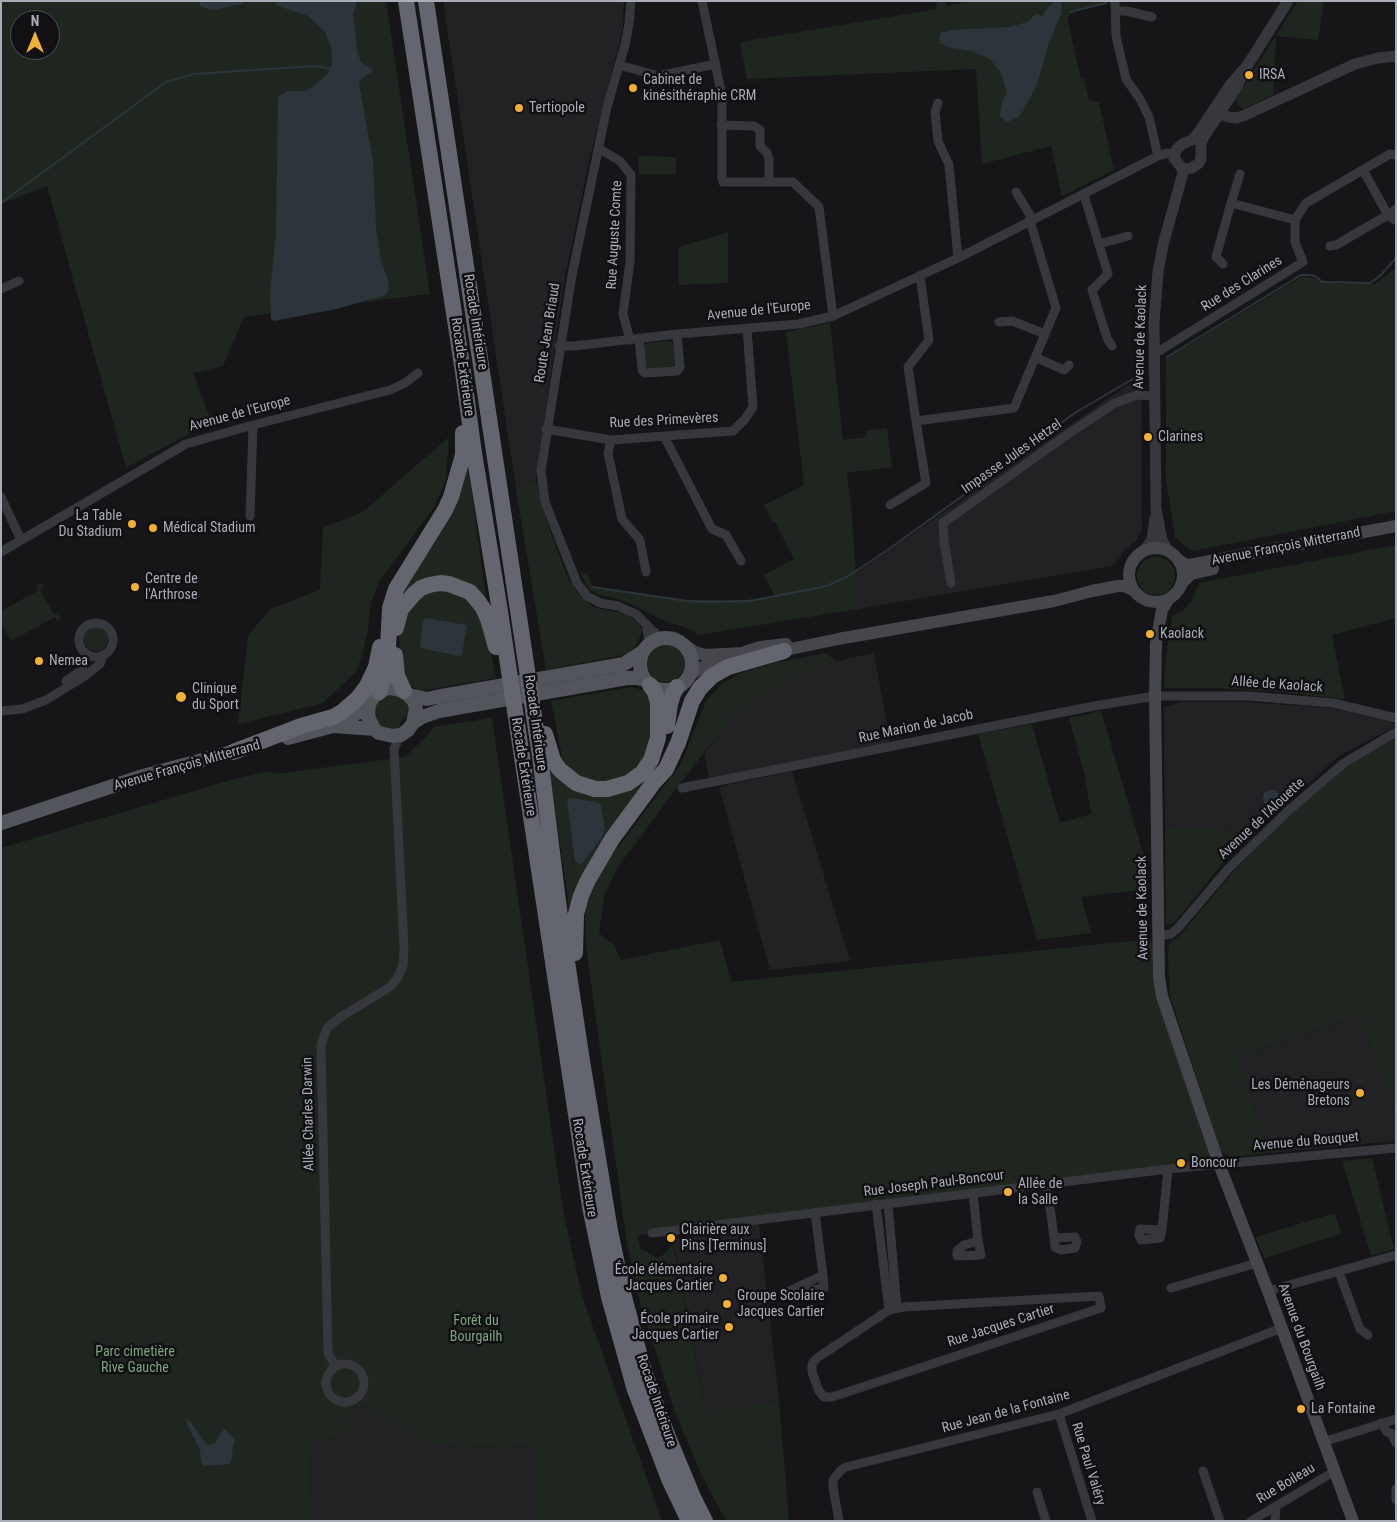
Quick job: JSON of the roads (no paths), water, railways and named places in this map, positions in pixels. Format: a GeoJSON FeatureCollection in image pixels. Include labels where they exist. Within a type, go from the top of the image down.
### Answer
{"type":"FeatureCollection","features":[{"type":"Feature","properties":{"kind":"highway","name":"Rocade Extérieure"},"geometry":{"type":"LineString","coordinates":[[406,1],[587,1189],[607,1288],[635,1390],[669,1479],[689,1521]]}},
{"type":"Feature","properties":{"kind":"highway","name":"Rocade Intérieure"},"geometry":{"type":"LineString","coordinates":[[426,1],[540,756],[559,909],[602,1188],[623,1293],[643,1368],[662,1423],[705,1521]]}},
{"type":"Feature","properties":{"kind":"highway"},"geometry":{"type":"LineString","coordinates":[[374,698],[387,668],[390,608],[396,589],[445,510],[460,469],[463,455],[463,436],[458,384],[463,372]]}},
{"type":"Feature","properties":{"kind":"highway"},"geometry":{"type":"LineString","coordinates":[[233,752],[302,726],[333,717],[358,698],[367,686],[376,667],[380,651],[384,607],[401,574],[412,563]]}},
{"type":"Feature","properties":{"kind":"highway"},"geometry":{"type":"LineString","coordinates":[[406,693],[396,676],[395,630],[397,619],[407,600],[421,588],[440,583],[460,587],[470,592],[483,608],[492,631],[500,668],[513,700]]}},
{"type":"Feature","properties":{"kind":"highway"},"geometry":{"type":"LineString","coordinates":[[517,603],[549,749],[560,770],[576,783],[595,789],[607,789],[628,783],[642,773],[651,760],[658,738],[659,727],[658,703],[655,692],[648,683]]}},
{"type":"Feature","properties":{"kind":"highway"},"geometry":{"type":"LineString","coordinates":[[582,1060],[587,1046],[574,945],[576,914],[581,896],[598,861],[654,782],[666,769],[672,757],[686,714],[700,688],[712,676],[728,667],[784,651]]}},
{"type":"Feature","properties":{"kind":"highway"},"geometry":{"type":"LineString","coordinates":[[654,782],[664,756],[670,704],[677,688]]}},
{"type":"Feature","properties":{"kind":"main road","name":"Avenue François Mitterrand"},"geometry":{"type":"LineString","coordinates":[[1173,555],[1184,564],[1189,565],[1396,526]]}},
{"type":"Feature","properties":{"kind":"main road","name":"Avenue François Mitterrand"},"geometry":{"type":"LineString","coordinates":[[1182,582],[1191,574],[1396,534]]}},
{"type":"Feature","properties":{"kind":"main road"},"geometry":{"type":"LineString","coordinates":[[553,683],[638,678],[664,690],[677,688],[690,675],[706,665],[838,639],[1054,601],[1118,586],[1124,586],[1133,590],[1144,600],[1160,602],[1174,596],[1182,582],[1182,566],[1173,555],[1160,548],[1144,551],[1133,560],[1129,569],[1122,576],[1090,584],[1054,601]]}},
{"type":"Feature","properties":{"kind":"main road"},"geometry":{"type":"LineString","coordinates":[[1129,569],[1129,580],[1133,590]]}},
{"type":"Feature","properties":{"kind":"main road","name":"Avenue de Kaolack"},"geometry":{"type":"LineString","coordinates":[[1144,600],[1150,609],[1156,643]]}},
{"type":"Feature","properties":{"kind":"main road","name":"Avenue de Kaolack"},"geometry":{"type":"LineString","coordinates":[[1168,600],[1162,610],[1156,643],[1159,977],[1162,996],[1219,1164]]}},
{"type":"Feature","properties":{"kind":"main road"},"geometry":{"type":"LineString","coordinates":[[386,733],[368,717],[374,698],[391,688],[427,699],[485,695],[553,683],[624,664],[650,645],[671,638],[695,652],[705,655],[838,639]]}},
{"type":"Feature","properties":{"kind":"main road"},"geometry":{"type":"LineString","coordinates":[[648,683],[640,667],[650,645]]}},
{"type":"Feature","properties":{"kind":"main road"},"geometry":{"type":"LineString","coordinates":[[686,646],[692,660],[690,675]]}},
{"type":"Feature","properties":{"kind":"main road"},"geometry":{"type":"LineString","coordinates":[[406,693],[416,708],[413,724]]}},
{"type":"Feature","properties":{"kind":"main road"},"geometry":{"type":"LineString","coordinates":[[333,726],[386,733],[408,730],[413,724],[430,713],[485,695]]}},
{"type":"Feature","properties":{"kind":"main road","name":"Avenue François Mitterrand"},"geometry":{"type":"LineString","coordinates":[[1,823],[143,776],[333,726],[354,716],[374,698]]}},
{"type":"Feature","properties":{"kind":"main road","name":"Avenue du Bourgailh"},"geometry":{"type":"LineString","coordinates":[[1219,1164],[1353,1521]]}},
{"type":"Feature","properties":{"kind":"street","name":"Route Jean Briaud"},"geometry":{"type":"LineString","coordinates":[[631,1],[628,31],[607,107],[572,275],[559,346],[541,471],[545,502],[577,583],[587,596],[600,603],[629,610],[642,619],[647,626],[650,645]]}},
{"type":"Feature","properties":{"kind":"street"},"geometry":{"type":"LineString","coordinates":[[702,1],[722,96],[723,182],[793,182],[819,207],[833,316]]}},
{"type":"Feature","properties":{"kind":"street"},"geometry":{"type":"LineString","coordinates":[[1247,66],[1230,84],[1192,140],[1178,146],[1174,154],[1176,162],[1184,169],[1192,168],[1199,163],[1204,136],[1236,88],[1247,66],[1288,1]]}},
{"type":"Feature","properties":{"kind":"street"},"geometry":{"type":"LineString","coordinates":[[1152,17],[1126,11],[1116,6],[1116,36],[1126,79],[1140,99],[1149,117],[1158,156]]}},
{"type":"Feature","properties":{"kind":"street"},"geometry":{"type":"LineString","coordinates":[[1220,113],[1228,117],[1236,118],[1243,116],[1282,97],[1331,68],[1354,59],[1377,53],[1396,51]]}},
{"type":"Feature","properties":{"kind":"street"},"geometry":{"type":"LineString","coordinates":[[1282,97],[1355,64],[1396,56]]}},
{"type":"Feature","properties":{"kind":"street"},"geometry":{"type":"LineString","coordinates":[[619,65],[658,76],[716,64]]}},
{"type":"Feature","properties":{"kind":"street"},"geometry":{"type":"LineString","coordinates":[[938,103],[935,112],[938,141],[949,164],[958,258]]}},
{"type":"Feature","properties":{"kind":"street"},"geometry":{"type":"LineString","coordinates":[[1206,122],[1220,113]]}},
{"type":"Feature","properties":{"kind":"street"},"geometry":{"type":"LineString","coordinates":[[721,125],[754,126],[760,130],[760,146],[767,153],[769,159],[769,182]]}},
{"type":"Feature","properties":{"kind":"street"},"geometry":{"type":"LineString","coordinates":[[1186,142],[1194,144],[1200,151]]}},
{"type":"Feature","properties":{"kind":"street","name":"Rue Auguste Comte"},"geometry":{"type":"LineString","coordinates":[[598,148],[620,161],[631,175],[630,262],[623,314],[635,339],[642,370],[645,373],[677,370],[680,367],[677,334]]}},
{"type":"Feature","properties":{"kind":"street","name":"Avenue de l'Europe"},"geometry":{"type":"LineString","coordinates":[[559,346],[799,324],[833,316],[958,258],[1158,156],[1167,153],[1174,154]]}},
{"type":"Feature","properties":{"kind":"street"},"geometry":{"type":"LineString","coordinates":[[1231,203],[1295,220],[1306,203],[1390,154],[1396,155]]}},
{"type":"Feature","properties":{"kind":"street","name":"Avenue de Kaolack"},"geometry":{"type":"LineString","coordinates":[[1144,551],[1152,540],[1156,508],[1154,351],[1158,272],[1163,245],[1184,169]]}},
{"type":"Feature","properties":{"kind":"street"},"geometry":{"type":"LineString","coordinates":[[1363,170],[1391,218]]}},
{"type":"Feature","properties":{"kind":"street"},"geometry":{"type":"LineString","coordinates":[[1223,264],[1216,257],[1240,174]]}},
{"type":"Feature","properties":{"kind":"street"},"geometry":{"type":"LineString","coordinates":[[916,421],[1014,408],[1056,308],[1030,221],[1030,215],[1016,192]]}},
{"type":"Feature","properties":{"kind":"street"},"geometry":{"type":"LineString","coordinates":[[1084,195],[1108,274],[1092,290],[1107,338],[1112,346]]}},
{"type":"Feature","properties":{"kind":"street"},"geometry":{"type":"LineString","coordinates":[[1330,246],[1336,245],[1391,218],[1396,209]]}},
{"type":"Feature","properties":{"kind":"street","name":"Rue des Clarines"},"geometry":{"type":"LineString","coordinates":[[1154,351],[1159,351],[1303,262],[1295,242],[1295,220]]}},
{"type":"Feature","properties":{"kind":"street"},"geometry":{"type":"LineString","coordinates":[[1099,244],[1128,236]]}},
{"type":"Feature","properties":{"kind":"street"},"geometry":{"type":"LineString","coordinates":[[890,505],[926,483],[908,367],[929,340],[920,276]]}},
{"type":"Feature","properties":{"kind":"street"},"geometry":{"type":"LineString","coordinates":[[1,289],[19,280]]}},
{"type":"Feature","properties":{"kind":"street"},"geometry":{"type":"LineString","coordinates":[[1000,322],[1012,321],[1045,334]]}},
{"type":"Feature","properties":{"kind":"street","name":"Rue des Primevères"},"geometry":{"type":"LineString","coordinates":[[546,429],[612,440],[733,431],[745,419],[753,406],[747,329]]}},
{"type":"Feature","properties":{"kind":"street"},"geometry":{"type":"LineString","coordinates":[[1035,357],[1064,370],[1069,365]]}},
{"type":"Feature","properties":{"kind":"street","name":"Avenue de l'Europe"},"geometry":{"type":"LineString","coordinates":[[1,552],[186,444],[390,390],[405,383],[418,373]]}},
{"type":"Feature","properties":{"kind":"street","name":"Impasse Jules Hetzel"},"geometry":{"type":"LineString","coordinates":[[951,583],[943,523],[1068,434],[1115,404],[1136,395],[1154,396]]}},
{"type":"Feature","properties":{"kind":"street"},"geometry":{"type":"LineString","coordinates":[[250,516],[252,425]]}},
{"type":"Feature","properties":{"kind":"street"},"geometry":{"type":"LineString","coordinates":[[664,436],[712,529],[726,535],[740,561]]}},
{"type":"Feature","properties":{"kind":"street"},"geometry":{"type":"LineString","coordinates":[[612,440],[608,454],[622,519],[640,540],[646,572]]}},
{"type":"Feature","properties":{"kind":"street"},"geometry":{"type":"LineString","coordinates":[[1,497],[21,540]]}},
{"type":"Feature","properties":{"kind":"street","name":"Avenue de Kaolack"},"geometry":{"type":"LineString","coordinates":[[1156,508],[1162,540],[1173,555]]}},
{"type":"Feature","properties":{"kind":"street"},"geometry":{"type":"LineString","coordinates":[[1,711],[22,709],[46,700],[87,675],[100,664],[103,655],[111,646],[113,638],[109,629],[100,623],[89,624],[81,632],[79,638],[80,646],[86,653],[93,656],[103,655]]}},
{"type":"Feature","properties":{"kind":"street"},"geometry":{"type":"LineString","coordinates":[[1,706],[19,704],[41,696],[82,670],[86,653]]}},
{"type":"Feature","properties":{"kind":"street","name":"Allée de Kaolack"},"geometry":{"type":"LineString","coordinates":[[1155,696],[1248,696],[1324,702],[1396,718]]}},
{"type":"Feature","properties":{"kind":"street","name":"Rue Marion de Jacob"},"geometry":{"type":"LineString","coordinates":[[682,788],[1094,706],[1155,696]]}},
{"type":"Feature","properties":{"kind":"street","name":"Avenue de l'Alouette"},"geometry":{"type":"LineString","coordinates":[[1158,936],[1171,934],[1178,928],[1228,868],[1288,811],[1344,763],[1396,732]]}},
{"type":"Feature","properties":{"kind":"street","name":"Allée Charles Darwin"},"geometry":{"type":"LineString","coordinates":[[336,1366],[328,1354],[321,1045],[327,1028],[339,1018],[390,987],[398,977],[403,965],[404,946],[394,749],[386,733]]}},
{"type":"Feature","properties":{"kind":"street","name":"Avenue du Rouquet"},"geometry":{"type":"LineString","coordinates":[[1219,1164],[1396,1148]]}},
{"type":"Feature","properties":{"kind":"street","name":"Rue Joseph Paul-Boncour"},"geometry":{"type":"LineString","coordinates":[[652,1233],[973,1192],[1219,1164]]}},
{"type":"Feature","properties":{"kind":"street"},"geometry":{"type":"LineString","coordinates":[[1162,1230],[1168,1170]]}},
{"type":"Feature","properties":{"kind":"street"},"geometry":{"type":"LineString","coordinates":[[1047,1184],[1054,1238]]}},
{"type":"Feature","properties":{"kind":"street"},"geometry":{"type":"LineString","coordinates":[[973,1192],[978,1241]]}},
{"type":"Feature","properties":{"kind":"street"},"geometry":{"type":"LineString","coordinates":[[888,1203],[893,1309]]}},
{"type":"Feature","properties":{"kind":"street"},"geometry":{"type":"LineString","coordinates":[[876,1204],[893,1309]]}},
{"type":"Feature","properties":{"kind":"street"},"geometry":{"type":"LineString","coordinates":[[816,1212],[823,1276]]}},
{"type":"Feature","properties":{"kind":"street"},"geometry":{"type":"LineString","coordinates":[[1268,1291],[1396,1255]]}},
{"type":"Feature","properties":{"kind":"street"},"geometry":{"type":"LineString","coordinates":[[1171,1288],[1257,1263]]}},
{"type":"Feature","properties":{"kind":"street"},"geometry":{"type":"LineString","coordinates":[[1339,1272],[1360,1329],[1368,1335]]}},
{"type":"Feature","properties":{"kind":"street","name":"Rue Jacques Cartier"},"geometry":{"type":"LineString","coordinates":[[1099,1296],[1101,1308],[832,1398],[824,1397],[819,1391],[812,1372],[812,1364],[817,1358],[893,1309],[1072,1298],[1099,1296]]}},
{"type":"Feature","properties":{"kind":"street"},"geometry":{"type":"LineString","coordinates":[[1072,1298],[1076,1300],[1079,1307],[1074,1317]]}},
{"type":"Feature","properties":{"kind":"street","name":"Rue Jean de la Fontaine"},"geometry":{"type":"LineString","coordinates":[[839,1521],[833,1480],[846,1467],[1059,1414],[1282,1328]]}},
{"type":"Feature","properties":{"kind":"street"},"geometry":{"type":"LineString","coordinates":[[349,1364],[362,1374],[364,1388],[356,1399],[342,1402],[336,1400],[327,1390],[326,1377],[336,1366],[349,1364]]}},
{"type":"Feature","properties":{"kind":"street","name":"Rue Paul Valéry"},"geometry":{"type":"LineString","coordinates":[[1059,1414],[1092,1521]]}},
{"type":"Feature","properties":{"kind":"street"},"geometry":{"type":"LineString","coordinates":[[1323,1442],[1394,1419],[1391,1433]]}},
{"type":"Feature","properties":{"kind":"street"},"geometry":{"type":"LineString","coordinates":[[1382,1424],[1387,1432],[1391,1433],[1396,1443]]}},
{"type":"Feature","properties":{"kind":"street"},"geometry":{"type":"LineString","coordinates":[[1203,1471],[1220,1521]]}},
{"type":"Feature","properties":{"kind":"street","name":"Rue Boileau"},"geometry":{"type":"LineString","coordinates":[[1251,1521],[1335,1471]]}},
{"type":"Feature","properties":{"kind":"street"},"geometry":{"type":"LineString","coordinates":[[1396,1489],[1396,1500]]}},
{"type":"Feature","properties":{"kind":"street"},"geometry":{"type":"LineString","coordinates":[[1037,1492],[1046,1521]]}},
{"type":"Feature","properties":{"kind":"street"},"geometry":{"type":"LineString","coordinates":[[1275,1521],[1276,1506]]}},
{"type":"Feature","properties":{"kind":"waterway"},"geometry":{"type":"LineString","coordinates":[[1070,12],[1106,3]]}},
{"type":"Feature","properties":{"kind":"waterway"},"geometry":{"type":"LineString","coordinates":[[1,203],[166,82],[194,74],[315,66],[333,69]]}},
{"type":"Feature","properties":{"kind":"waterway"},"geometry":{"type":"LineString","coordinates":[[1167,357],[1301,275],[1312,275],[1322,282],[1370,283],[1380,276],[1396,258]]}},
{"type":"Feature","properties":{"kind":"waterway"},"geometry":{"type":"LineString","coordinates":[[592,587],[687,601],[710,602],[750,601],[827,586],[850,575],[886,551],[1017,457],[1073,414],[1143,373]]}},
{"type":"Feature","properties":{"kind":"place","name":"IRSA"},"geometry":{"type":"Point","coordinates":[1249,75]}},
{"type":"Feature","properties":{"kind":"place","name":"Cabinet de kinésithéraphie CRM"},"geometry":{"type":"Point","coordinates":[633,88]}},
{"type":"Feature","properties":{"kind":"place","name":"Tertiopole"},"geometry":{"type":"Point","coordinates":[519,108]}},
{"type":"Feature","properties":{"kind":"place","name":"Clarines"},"geometry":{"type":"Point","coordinates":[1148,437]}},
{"type":"Feature","properties":{"kind":"place","name":"La Table Du Stadium"},"geometry":{"type":"Point","coordinates":[132,524]}},
{"type":"Feature","properties":{"kind":"place","name":"Médical Stadium"},"geometry":{"type":"Point","coordinates":[153,528]}},
{"type":"Feature","properties":{"kind":"place","name":"Centre de l'Arthrose"},"geometry":{"type":"Point","coordinates":[135,587]}},
{"type":"Feature","properties":{"kind":"place","name":"Kaolack"},"geometry":{"type":"Point","coordinates":[1150,634]}},
{"type":"Feature","properties":{"kind":"place","name":"Nemea"},"geometry":{"type":"Point","coordinates":[39,661]}},
{"type":"Feature","properties":{"kind":"place","name":"Clinique du Sport"},"geometry":{"type":"Point","coordinates":[181,697]}},
{"type":"Feature","properties":{"kind":"place","name":"Les Déménageurs Bretons"},"geometry":{"type":"Point","coordinates":[1360,1093]}},
{"type":"Feature","properties":{"kind":"place","name":"Boncour"},"geometry":{"type":"Point","coordinates":[1181,1163]}},
{"type":"Feature","properties":{"kind":"place","name":"Allée de la Salle"},"geometry":{"type":"Point","coordinates":[1008,1192]}},
{"type":"Feature","properties":{"kind":"place","name":"Clairière aux Pins [Terminus]"},"geometry":{"type":"Point","coordinates":[671,1238]}},
{"type":"Feature","properties":{"kind":"place","name":"École élémentaire Jacques Cartier"},"geometry":{"type":"Point","coordinates":[723,1278]}},
{"type":"Feature","properties":{"kind":"place","name":"Groupe Scolaire Jacques Cartier"},"geometry":{"type":"Point","coordinates":[727,1304]}},
{"type":"Feature","properties":{"kind":"place","name":"École primaire Jacques Cartier"},"geometry":{"type":"Point","coordinates":[729,1327]}},
{"type":"Feature","properties":{"kind":"place","name":"La Fontaine"},"geometry":{"type":"Point","coordinates":[1301,1409]}},
{"type":"Feature","properties":{"kind":"park label","name":"Forêt du Bourgailh"},"geometry":{"type":"Point","coordinates":[476,1329]}},
{"type":"Feature","properties":{"kind":"park label","name":"Parc cimetière Rive Gauche"},"geometry":{"type":"Point","coordinates":[135,1360]}}]}
